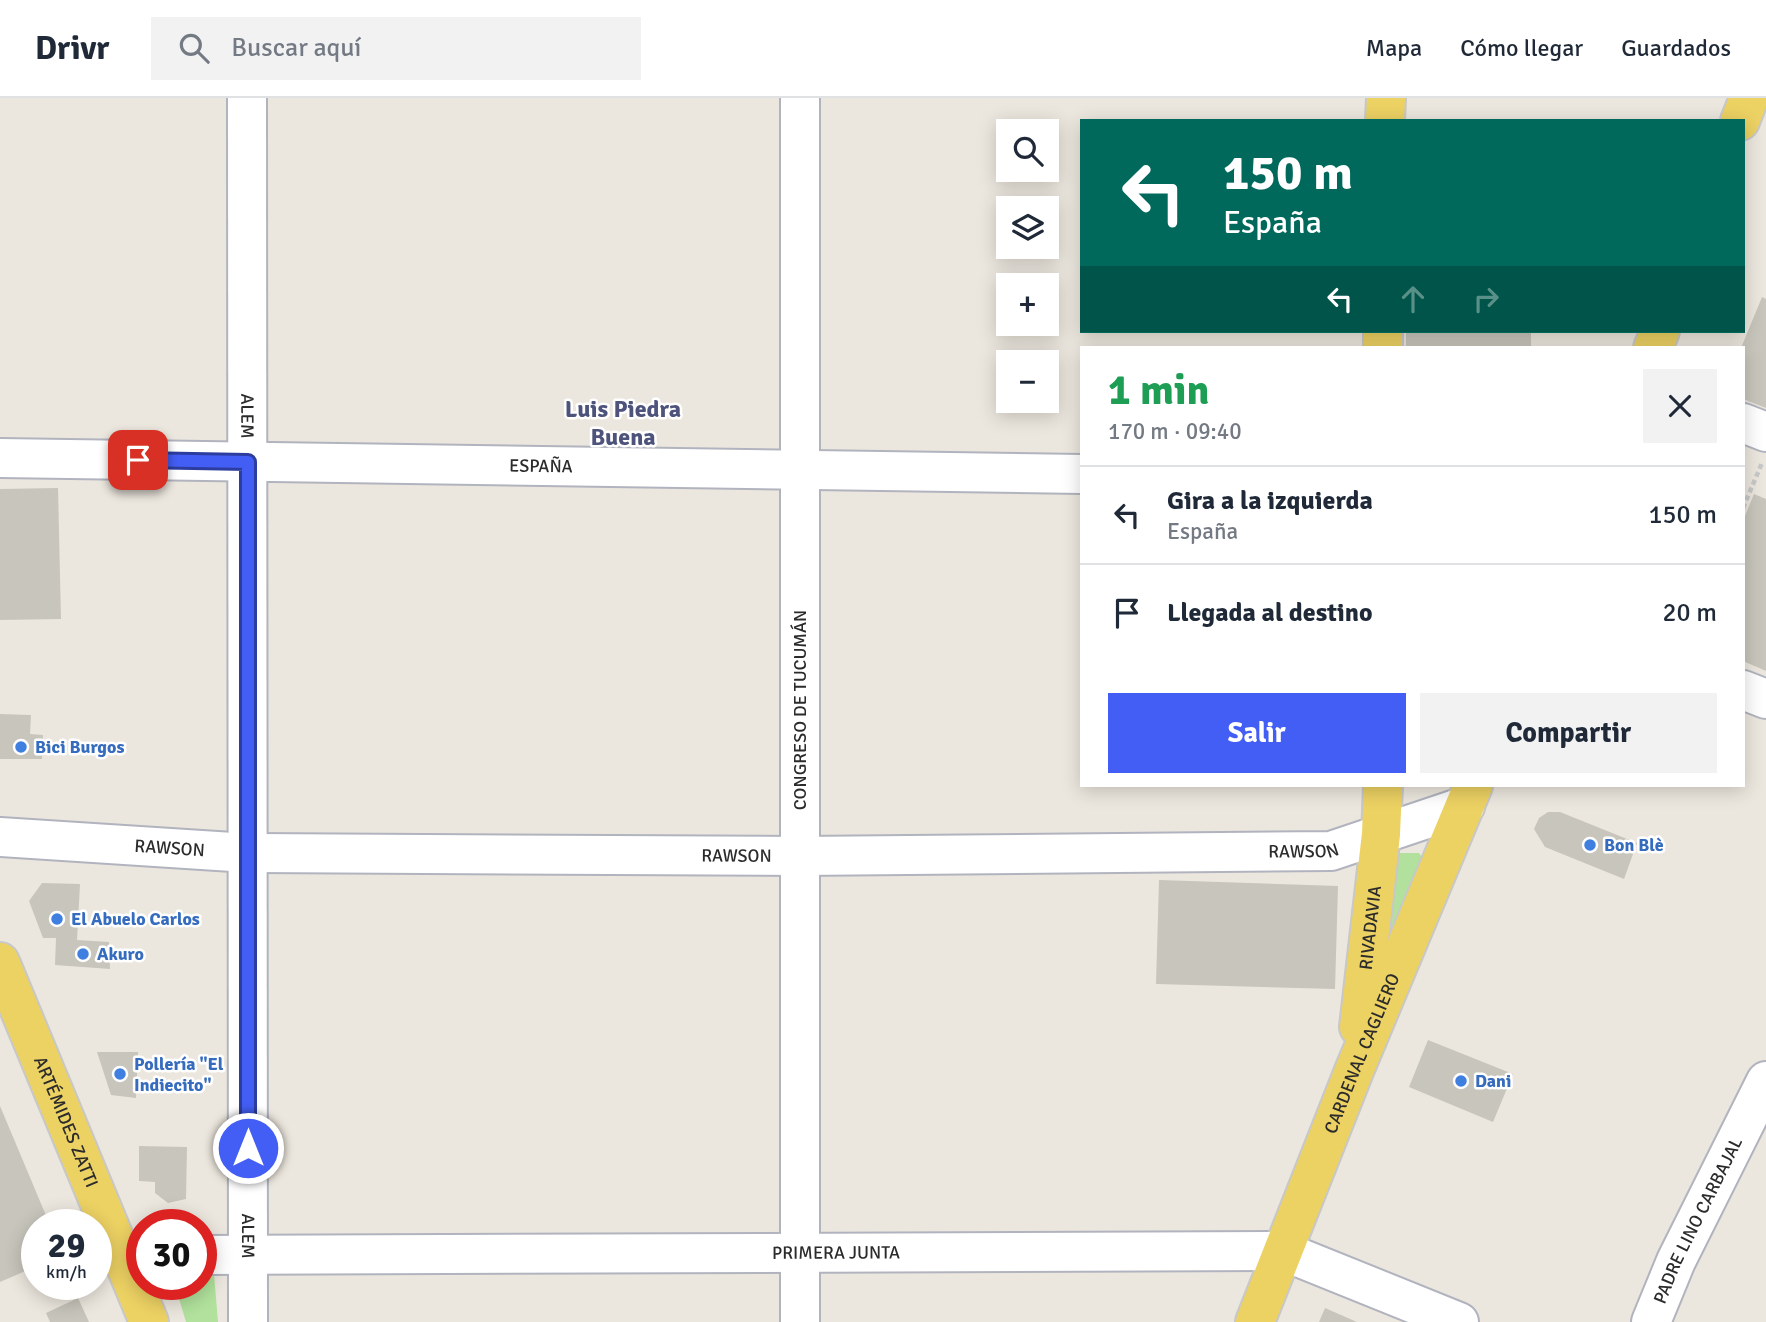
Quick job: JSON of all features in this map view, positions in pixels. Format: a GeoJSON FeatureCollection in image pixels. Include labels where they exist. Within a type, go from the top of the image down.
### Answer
{"type":"FeatureCollection","features":[{"type":"Feature","properties":{"kind":"main road"},"geometry":{"type":"LineString","coordinates":[[1385,119],[1386,98]]}},
{"type":"Feature","properties":{"kind":"main road"},"geometry":{"type":"LineString","coordinates":[[1742,119],[1749,98]]}},
{"type":"Feature","properties":{"kind":"main road","name":"RIVADAVIA"},"geometry":{"type":"LineString","coordinates":[[1354,1071],[1381,834],[1383,787]]}},
{"type":"Feature","properties":{"kind":"main road","name":"CARDENAL CAGLIERO"},"geometry":{"type":"LineString","coordinates":[[1255,1322],[1354,1071],[1469,796]]}},
{"type":"Feature","properties":{"kind":"main road","name":"ARTÉMIDES ZATTI"},"geometry":{"type":"LineString","coordinates":[[0,962],[126,1243]]}},
{"type":"Feature","properties":{"kind":"main road","name":"ARTÉMIDES ZATTI"},"geometry":{"type":"LineString","coordinates":[[143,1300],[149,1322]]}},
{"type":"Feature","properties":{"kind":"street","name":"ALEM"},"geometry":{"type":"LineString","coordinates":[[247,98],[248,1322]]}},
{"type":"Feature","properties":{"kind":"street","name":"CONGRESO DE TUCUMÁN"},"geometry":{"type":"LineString","coordinates":[[800,98],[800,1322]]}},
{"type":"Feature","properties":{"kind":"street"},"geometry":{"type":"LineString","coordinates":[[1745,424],[1766,432]]}},
{"type":"Feature","properties":{"kind":"street","name":"ESPAÑA"},"geometry":{"type":"LineString","coordinates":[[0,458],[1080,474]]}},
{"type":"Feature","properties":{"kind":"street"},"geometry":{"type":"LineString","coordinates":[[1745,691],[1766,699]]}},
{"type":"Feature","properties":{"kind":"street","name":"RAWSON"},"geometry":{"type":"LineString","coordinates":[[0,837],[248,853],[800,856],[1331,851],[1381,834],[1469,796]]}},
{"type":"Feature","properties":{"kind":"street","name":"PADRE LINO CARBAJAL"},"geometry":{"type":"LineString","coordinates":[[1651,1322],[1676,1261],[1766,1081]]}},
{"type":"Feature","properties":{"kind":"street","name":"PRIMERA JUNTA"},"geometry":{"type":"LineString","coordinates":[[217,1255],[1283,1251],[1459,1322]]}},
{"type":"Feature","properties":{"kind":"path"},"geometry":{"type":"LineString","coordinates":[[1745,503],[1766,453]]}},
{"type":"Feature","properties":{"kind":"green space"},"geometry":{"type":"Polygon","coordinates":[[[1399,853],[1419,853],[1422,857],[1389,934],[1399,853]]]}},
{"type":"Feature","properties":{"kind":"green space"},"geometry":{"type":"Polygon","coordinates":[[[179,1300],[216,1300],[218,1322],[186,1322],[179,1300]]]}},
{"type":"Feature","properties":{"kind":"building"},"geometry":{"type":"Polygon","coordinates":[[[1762,297],[1766,299],[1766,408],[1745,400],[1745,346],[1742,346],[1762,297]]]}},
{"type":"Feature","properties":{"kind":"building"},"geometry":{"type":"Polygon","coordinates":[[[1406,333],[1531,333],[1531,346],[1406,346],[1406,333]]]}},
{"type":"Feature","properties":{"kind":"building"},"geometry":{"type":"Polygon","coordinates":[[[58,488],[61,619],[0,620],[0,489],[58,488]]]}},
{"type":"Feature","properties":{"kind":"building"},"geometry":{"type":"Polygon","coordinates":[[[1754,494],[1766,499],[1766,671],[1745,662],[1745,516],[1754,494]]]}},
{"type":"Feature","properties":{"kind":"building","name":"Bici Burgos"},"geometry":{"type":"Polygon","coordinates":[[[0,714],[31,715],[30,734],[43,735],[42,759],[0,759],[0,714]]]}},
{"type":"Feature","properties":{"kind":"building","name":"Bon Blè"},"geometry":{"type":"Polygon","coordinates":[[[1548,812],[1560,812],[1637,843],[1624,879],[1545,847],[1534,829],[1539,818],[1548,812]]]}},
{"type":"Feature","properties":{"kind":"building"},"geometry":{"type":"Polygon","coordinates":[[[1159,880],[1338,886],[1335,989],[1156,984],[1159,880]]]}},
{"type":"Feature","properties":{"kind":"building","name":"El Abuelo Carlos"},"geometry":{"type":"Polygon","coordinates":[[[42,883],[80,884],[77,940],[109,942],[110,969],[55,965],[56,938],[43,938],[29,901],[42,883]]]}},
{"type":"Feature","properties":{"kind":"building","name":"Dani"},"geometry":{"type":"Polygon","coordinates":[[[1428,1040],[1513,1074],[1493,1122],[1409,1087],[1428,1040]]]}},
{"type":"Feature","properties":{"kind":"building","name":"Pollería \"El Indiecito\""},"geometry":{"type":"Polygon","coordinates":[[[97,1052],[138,1052],[136,1098],[111,1095],[97,1052]]]}},
{"type":"Feature","properties":{"kind":"building"},"geometry":{"type":"Polygon","coordinates":[[[0,1106],[43,1209],[21,1209],[21,1273],[0,1282],[0,1106]]]}},
{"type":"Feature","properties":{"kind":"building"},"geometry":{"type":"Polygon","coordinates":[[[139,1146],[187,1147],[186,1199],[168,1203],[155,1193],[155,1182],[139,1181],[139,1146]]]}},
{"type":"Feature","properties":{"kind":"building"},"geometry":{"type":"Polygon","coordinates":[[[79,1300],[89,1322],[50,1322],[46,1313],[79,1300]]]}},
{"type":"Feature","properties":{"kind":"building"},"geometry":{"type":"Polygon","coordinates":[[[1325,1308],[1357,1322],[1319,1322],[1325,1308]]]}},
{"type":"Feature","properties":{"kind":"place","name":"Bici Burgos"},"geometry":{"type":"Point","coordinates":[21,747]}},
{"type":"Feature","properties":{"kind":"place","name":"Bon Blè"},"geometry":{"type":"Point","coordinates":[1590,845]}},
{"type":"Feature","properties":{"kind":"place","name":"El Abuelo Carlos"},"geometry":{"type":"Point","coordinates":[57,919]}},
{"type":"Feature","properties":{"kind":"place","name":"Akuro"},"geometry":{"type":"Point","coordinates":[83,954]}},
{"type":"Feature","properties":{"kind":"place","name":"Pollería \"El Indiecito\""},"geometry":{"type":"Point","coordinates":[120,1074]}},
{"type":"Feature","properties":{"kind":"place","name":"Dani"},"geometry":{"type":"Point","coordinates":[1461,1081]}},
{"type":"Feature","properties":{"kind":"district","name":"Luis Piedra Buena"},"geometry":{"type":"Point","coordinates":[623,423]}},
{"type":"Feature","properties":{"kind":"route"},"geometry":{"type":"LineString","coordinates":[[138,460],[248,462],[248,1148]]}}]}
